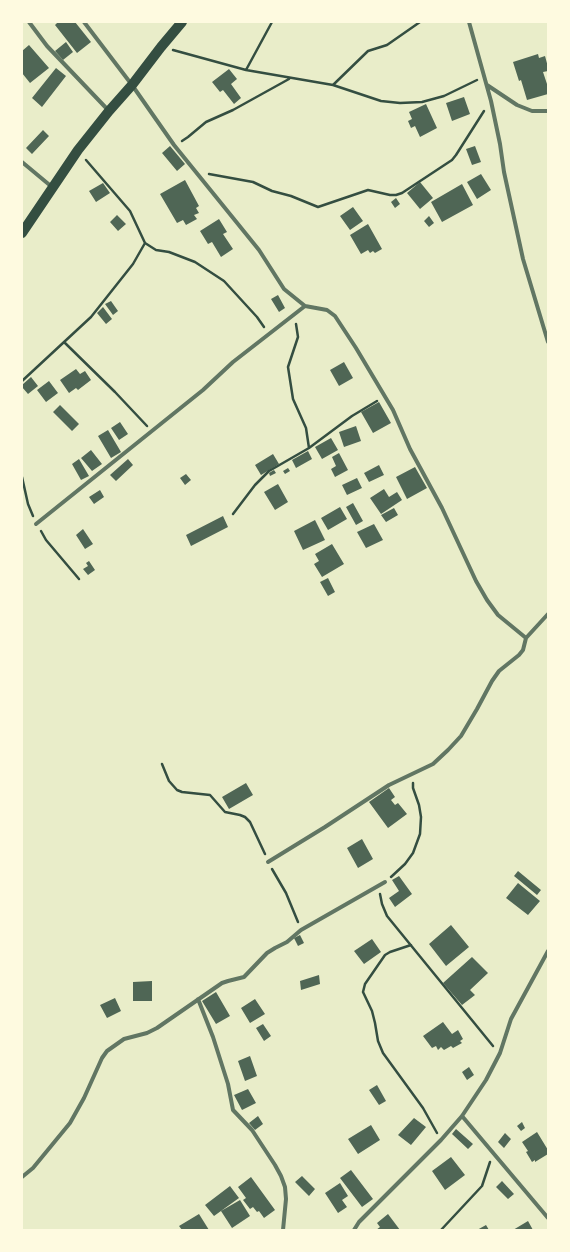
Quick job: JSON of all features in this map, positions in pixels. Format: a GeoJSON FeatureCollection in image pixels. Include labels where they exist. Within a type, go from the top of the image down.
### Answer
{"type":"FeatureCollection","features":[{"type":"Feature","properties":{"kind":"main road"},"geometry":{"type":"LineString","coordinates":[[22,233],[78,150],[182,22]]}},
{"type":"Feature","properties":{"kind":"street"},"geometry":{"type":"LineString","coordinates":[[29,22],[47,46],[109,111]]}},
{"type":"Feature","properties":{"kind":"street"},"geometry":{"type":"LineString","coordinates":[[84,22],[132,85],[174,145],[259,250],[284,288],[306,306],[327,310],[335,316],[393,410],[410,449],[442,508],[476,581],[487,600],[498,615],[526,638]]}},
{"type":"Feature","properties":{"kind":"street"},"geometry":{"type":"LineString","coordinates":[[468,22],[491,101],[504,172],[523,259],[548,342]]}},
{"type":"Feature","properties":{"kind":"street"},"geometry":{"type":"LineString","coordinates":[[487,85],[517,105],[532,111],[548,111]]}},
{"type":"Feature","properties":{"kind":"street"},"geometry":{"type":"LineString","coordinates":[[22,162],[53,188]]}},
{"type":"Feature","properties":{"kind":"street"},"geometry":{"type":"LineString","coordinates":[[36,524],[269,334],[306,306]]}},
{"type":"Feature","properties":{"kind":"street"},"geometry":{"type":"LineString","coordinates":[[268,862],[389,785],[433,764],[461,736],[499,671],[519,655],[523,650],[526,638],[548,614]]}},
{"type":"Feature","properties":{"kind":"street"},"geometry":{"type":"LineString","coordinates":[[22,1177],[33,1168],[70,1123],[84,1098],[102,1058],[107,1051],[124,1039],[147,1033],[157,1028],[198,999],[228,981],[244,977],[267,953],[287,942],[301,930],[384,882]]}},
{"type":"Feature","properties":{"kind":"street"},"geometry":{"type":"LineString","coordinates":[[354,1230],[359,1222],[442,1140],[462,1116],[486,1080],[500,1053],[510,1019],[548,951]]}},
{"type":"Feature","properties":{"kind":"street"},"geometry":{"type":"LineString","coordinates":[[198,999],[213,1037],[228,1084],[233,1110],[252,1130],[276,1165],[281,1176],[285,1187],[286,1199],[283,1230]]}},
{"type":"Feature","properties":{"kind":"street"},"geometry":{"type":"LineString","coordinates":[[462,1116],[548,1218]]}},
{"type":"Feature","properties":{"kind":"path"},"geometry":{"type":"LineString","coordinates":[[246,70],[272,22]]}},
{"type":"Feature","properties":{"kind":"path"},"geometry":{"type":"LineString","coordinates":[[333,85],[368,51],[386,45],[420,22]]}},
{"type":"Feature","properties":{"kind":"path"},"geometry":{"type":"LineString","coordinates":[[161,47],[246,70],[333,85],[380,101],[400,103],[422,102],[444,96],[484,76]]}},
{"type":"Feature","properties":{"kind":"path"},"geometry":{"type":"LineString","coordinates":[[174,145],[188,137],[206,122],[233,110],[290,78]]}},
{"type":"Feature","properties":{"kind":"path"},"geometry":{"type":"LineString","coordinates":[[195,170],[253,182],[318,207],[368,190],[396,195],[452,160],[491,101]]}},
{"type":"Feature","properties":{"kind":"path"},"geometry":{"type":"LineString","coordinates":[[78,150],[130,211],[145,243],[156,250],[169,252],[195,262],[224,281],[257,317],[269,334]]}},
{"type":"Feature","properties":{"kind":"path"},"geometry":{"type":"LineString","coordinates":[[22,380],[91,317],[133,264],[145,243]]}},
{"type":"Feature","properties":{"kind":"path"},"geometry":{"type":"LineString","coordinates":[[295,314],[298,337],[288,367],[293,399],[306,428],[309,448]]}},
{"type":"Feature","properties":{"kind":"path"},"geometry":{"type":"LineString","coordinates":[[64,342],[151,430]]}},
{"type":"Feature","properties":{"kind":"path"},"geometry":{"type":"LineString","coordinates":[[233,514],[254,485],[269,471],[309,448],[352,416],[385,396]]}},
{"type":"Feature","properties":{"kind":"path"},"geometry":{"type":"LineString","coordinates":[[162,764],[169,781],[178,790],[210,795],[225,812],[240,815],[245,817],[250,822],[268,862],[286,893],[301,930]]}},
{"type":"Feature","properties":{"kind":"path"},"geometry":{"type":"LineString","coordinates":[[422,770],[412,785],[419,805],[421,817],[420,834],[413,853],[405,864],[384,882],[380,893],[382,904],[387,916],[500,1053]]}},
{"type":"Feature","properties":{"kind":"path"},"geometry":{"type":"LineString","coordinates":[[411,944],[385,955],[365,984],[363,992],[372,1011],[382,1053],[423,1108],[442,1140]]}},
{"type":"Feature","properties":{"kind":"path"},"geometry":{"type":"LineString","coordinates":[[441,1230],[482,1186],[493,1152]]}},
{"type":"Feature","properties":{"kind":"building"},"geometry":{"type":"Polygon","coordinates":[[[58,22],[75,22],[91,42],[77,53],[55,25],[58,22]]]}},
{"type":"Feature","properties":{"kind":"building"},"geometry":{"type":"Polygon","coordinates":[[[66,42],[73,52],[63,60],[55,51],[66,42]]]}},
{"type":"Feature","properties":{"kind":"building"},"geometry":{"type":"Polygon","coordinates":[[[29,45],[49,68],[30,83],[22,73],[22,51],[29,45]]]}},
{"type":"Feature","properties":{"kind":"building"},"geometry":{"type":"Polygon","coordinates":[[[538,54],[539,58],[545,56],[548,67],[548,71],[543,72],[548,87],[548,94],[527,100],[521,80],[519,81],[513,62],[538,54]]]}},
{"type":"Feature","properties":{"kind":"building"},"geometry":{"type":"Polygon","coordinates":[[[56,68],[66,76],[42,107],[32,98],[56,68]]]}},
{"type":"Feature","properties":{"kind":"building"},"geometry":{"type":"Polygon","coordinates":[[[229,69],[237,79],[231,84],[241,98],[234,104],[223,90],[220,92],[212,82],[229,69]]]}},
{"type":"Feature","properties":{"kind":"building"},"geometry":{"type":"Polygon","coordinates":[[[464,97],[470,114],[452,121],[446,103],[464,97]]]}},
{"type":"Feature","properties":{"kind":"building"},"geometry":{"type":"Polygon","coordinates":[[[426,104],[437,128],[420,137],[415,126],[411,128],[408,121],[412,119],[409,112],[426,104]]]}},
{"type":"Feature","properties":{"kind":"building"},"geometry":{"type":"Polygon","coordinates":[[[43,130],[49,136],[32,154],[26,148],[43,130]]]}},
{"type":"Feature","properties":{"kind":"building"},"geometry":{"type":"Polygon","coordinates":[[[170,146],[185,164],[177,171],[162,153],[170,146]]]}},
{"type":"Feature","properties":{"kind":"building"},"geometry":{"type":"Polygon","coordinates":[[[475,146],[481,162],[472,165],[466,149],[475,146]]]}},
{"type":"Feature","properties":{"kind":"building"},"geometry":{"type":"Polygon","coordinates":[[[481,174],[491,190],[477,199],[467,182],[481,174]]]}},
{"type":"Feature","properties":{"kind":"building"},"geometry":{"type":"Polygon","coordinates":[[[185,180],[199,206],[196,208],[199,213],[194,215],[197,219],[186,225],[183,220],[177,223],[160,194],[185,180]]]}},
{"type":"Feature","properties":{"kind":"building"},"geometry":{"type":"Polygon","coordinates":[[[420,182],[433,198],[420,209],[407,193],[420,182]]]}},
{"type":"Feature","properties":{"kind":"building"},"geometry":{"type":"Polygon","coordinates":[[[103,183],[110,193],[96,202],[89,191],[103,183]]]}},
{"type":"Feature","properties":{"kind":"building"},"geometry":{"type":"Polygon","coordinates":[[[462,184],[473,205],[442,222],[431,202],[462,184]]]}},
{"type":"Feature","properties":{"kind":"building"},"geometry":{"type":"Polygon","coordinates":[[[396,198],[400,204],[395,208],[391,202],[396,198]]]}},
{"type":"Feature","properties":{"kind":"building"},"geometry":{"type":"Polygon","coordinates":[[[353,207],[363,221],[350,230],[340,216],[353,207]]]}},
{"type":"Feature","properties":{"kind":"building"},"geometry":{"type":"Polygon","coordinates":[[[117,215],[126,224],[118,231],[110,222],[117,215]]]}},
{"type":"Feature","properties":{"kind":"building"},"geometry":{"type":"Polygon","coordinates":[[[429,216],[434,223],[429,227],[424,221],[429,216]]]}},
{"type":"Feature","properties":{"kind":"building"},"geometry":{"type":"Polygon","coordinates":[[[219,219],[227,232],[223,234],[233,249],[221,257],[212,242],[208,244],[200,231],[219,219]]]}},
{"type":"Feature","properties":{"kind":"building"},"geometry":{"type":"Polygon","coordinates":[[[368,224],[382,249],[375,253],[373,251],[370,253],[368,250],[361,254],[350,235],[368,224]]]}},
{"type":"Feature","properties":{"kind":"building"},"geometry":{"type":"Polygon","coordinates":[[[278,295],[285,308],[279,312],[271,299],[278,295]]]}},
{"type":"Feature","properties":{"kind":"building"},"geometry":{"type":"Polygon","coordinates":[[[111,301],[118,311],[113,315],[105,304],[111,301]]]}},
{"type":"Feature","properties":{"kind":"building"},"geometry":{"type":"Polygon","coordinates":[[[103,307],[112,319],[106,324],[97,313],[103,307]]]}},
{"type":"Feature","properties":{"kind":"building"},"geometry":{"type":"Polygon","coordinates":[[[344,362],[353,378],[339,386],[330,370],[344,362]]]}},
{"type":"Feature","properties":{"kind":"building"},"geometry":{"type":"Polygon","coordinates":[[[76,369],[80,374],[85,371],[91,380],[78,390],[76,388],[69,393],[60,380],[76,369]]]}},
{"type":"Feature","properties":{"kind":"building"},"geometry":{"type":"Polygon","coordinates":[[[31,377],[38,386],[28,394],[22,385],[31,377]]]}},
{"type":"Feature","properties":{"kind":"building"},"geometry":{"type":"Polygon","coordinates":[[[49,381],[58,393],[46,402],[37,390],[49,381]]]}},
{"type":"Feature","properties":{"kind":"building"},"geometry":{"type":"Polygon","coordinates":[[[379,402],[391,423],[373,433],[361,412],[379,402]]]}},
{"type":"Feature","properties":{"kind":"building"},"geometry":{"type":"Polygon","coordinates":[[[60,405],[79,424],[72,431],[53,412],[60,405]]]}},
{"type":"Feature","properties":{"kind":"building"},"geometry":{"type":"Polygon","coordinates":[[[120,422],[128,434],[119,440],[111,428],[120,422]]]}},
{"type":"Feature","properties":{"kind":"building"},"geometry":{"type":"Polygon","coordinates":[[[356,426],[361,441],[344,447],[339,432],[356,426]]]}},
{"type":"Feature","properties":{"kind":"building"},"geometry":{"type":"Polygon","coordinates":[[[108,430],[121,452],[111,458],[98,436],[108,430]]]}},
{"type":"Feature","properties":{"kind":"building"},"geometry":{"type":"Polygon","coordinates":[[[331,438],[338,450],[322,459],[315,447],[331,438]]]}},
{"type":"Feature","properties":{"kind":"building"},"geometry":{"type":"Polygon","coordinates":[[[91,450],[102,464],[92,471],[81,458],[91,450]]]}},
{"type":"Feature","properties":{"kind":"building"},"geometry":{"type":"Polygon","coordinates":[[[308,451],[312,459],[296,468],[292,460],[308,451]]]}},
{"type":"Feature","properties":{"kind":"building"},"geometry":{"type":"Polygon","coordinates":[[[339,453],[348,470],[335,477],[331,469],[336,466],[332,457],[339,453]]]}},
{"type":"Feature","properties":{"kind":"building"},"geometry":{"type":"Polygon","coordinates":[[[273,454],[279,464],[261,475],[255,465],[273,454]]]}},
{"type":"Feature","properties":{"kind":"building"},"geometry":{"type":"Polygon","coordinates":[[[79,459],[89,476],[81,480],[72,464],[79,459]]]}},
{"type":"Feature","properties":{"kind":"building"},"geometry":{"type":"Polygon","coordinates":[[[128,459],[133,465],[116,481],[110,475],[128,459]]]}},
{"type":"Feature","properties":{"kind":"building"},"geometry":{"type":"Polygon","coordinates":[[[379,465],[384,475],[369,482],[364,473],[379,465]]]}},
{"type":"Feature","properties":{"kind":"building"},"geometry":{"type":"Polygon","coordinates":[[[415,467],[427,488],[407,499],[396,477],[415,467]]]}},
{"type":"Feature","properties":{"kind":"building"},"geometry":{"type":"Polygon","coordinates":[[[288,468],[290,471],[285,474],[283,471],[288,468]]]}},
{"type":"Feature","properties":{"kind":"building"},"geometry":{"type":"Polygon","coordinates":[[[274,470],[276,473],[270,476],[269,473],[274,470]]]}},
{"type":"Feature","properties":{"kind":"building"},"geometry":{"type":"Polygon","coordinates":[[[186,474],[191,480],[185,485],[180,478],[186,474]]]}},
{"type":"Feature","properties":{"kind":"building"},"geometry":{"type":"Polygon","coordinates":[[[357,478],[362,488],[347,495],[342,485],[357,478]]]}},
{"type":"Feature","properties":{"kind":"building"},"geometry":{"type":"Polygon","coordinates":[[[278,484],[288,502],[275,510],[264,492],[278,484]]]}},
{"type":"Feature","properties":{"kind":"building"},"geometry":{"type":"Polygon","coordinates":[[[384,489],[389,497],[397,492],[402,500],[381,514],[370,498],[384,489]]]}},
{"type":"Feature","properties":{"kind":"building"},"geometry":{"type":"Polygon","coordinates":[[[100,490],[104,497],[94,504],[89,497],[100,490]]]}},
{"type":"Feature","properties":{"kind":"building"},"geometry":{"type":"Polygon","coordinates":[[[353,503],[363,521],[356,525],[346,507],[353,503]]]}},
{"type":"Feature","properties":{"kind":"building"},"geometry":{"type":"Polygon","coordinates":[[[340,507],[347,519],[328,530],[321,518],[340,507]]]}},
{"type":"Feature","properties":{"kind":"building"},"geometry":{"type":"Polygon","coordinates":[[[394,508],[398,515],[386,522],[381,515],[394,508]]]}},
{"type":"Feature","properties":{"kind":"building"},"geometry":{"type":"Polygon","coordinates":[[[223,516],[228,527],[191,546],[186,535],[223,516]]]}},
{"type":"Feature","properties":{"kind":"building"},"geometry":{"type":"Polygon","coordinates":[[[315,520],[325,540],[303,550],[294,531],[315,520]]]}},
{"type":"Feature","properties":{"kind":"building"},"geometry":{"type":"Polygon","coordinates":[[[374,524],[383,540],[366,548],[357,532],[374,524]]]}},
{"type":"Feature","properties":{"kind":"building"},"geometry":{"type":"Polygon","coordinates":[[[83,529],[93,544],[85,549],[76,535],[83,529]]]}},
{"type":"Feature","properties":{"kind":"building"},"geometry":{"type":"Polygon","coordinates":[[[332,544],[344,564],[322,577],[314,564],[319,561],[315,554],[332,544]]]}},
{"type":"Feature","properties":{"kind":"building"},"geometry":{"type":"Polygon","coordinates":[[[89,561],[95,570],[88,575],[83,569],[88,566],[86,563],[89,561]]]}},
{"type":"Feature","properties":{"kind":"building"},"geometry":{"type":"Polygon","coordinates":[[[328,578],[335,592],[328,596],[320,582],[328,578]]]}},
{"type":"Feature","properties":{"kind":"building"},"geometry":{"type":"Polygon","coordinates":[[[246,783],[253,795],[229,809],[222,797],[246,783]]]}},
{"type":"Feature","properties":{"kind":"building"},"geometry":{"type":"Polygon","coordinates":[[[389,788],[395,797],[391,800],[395,805],[398,803],[407,814],[388,828],[369,802],[389,788]]]}},
{"type":"Feature","properties":{"kind":"building"},"geometry":{"type":"Polygon","coordinates":[[[362,839],[373,859],[358,868],[347,848],[362,839]]]}},
{"type":"Feature","properties":{"kind":"building"},"geometry":{"type":"Polygon","coordinates":[[[518,871],[541,890],[537,895],[514,876],[518,871]]]}},
{"type":"Feature","properties":{"kind":"building"},"geometry":{"type":"Polygon","coordinates":[[[399,876],[412,894],[395,907],[389,898],[399,891],[392,880],[399,876]]]}},
{"type":"Feature","properties":{"kind":"building"},"geometry":{"type":"Polygon","coordinates":[[[518,883],[540,901],[528,915],[506,898],[518,883]]]}},
{"type":"Feature","properties":{"kind":"building"},"geometry":{"type":"Polygon","coordinates":[[[451,925],[469,947],[446,966],[429,944],[451,925]]]}},
{"type":"Feature","properties":{"kind":"building"},"geometry":{"type":"Polygon","coordinates":[[[300,935],[304,943],[298,946],[294,938],[300,935]]]}},
{"type":"Feature","properties":{"kind":"building"},"geometry":{"type":"Polygon","coordinates":[[[372,939],[381,952],[364,964],[354,951],[372,939]]]}},
{"type":"Feature","properties":{"kind":"building"},"geometry":{"type":"Polygon","coordinates":[[[472,957],[488,973],[470,990],[475,995],[462,1005],[443,983],[472,957]]]}},
{"type":"Feature","properties":{"kind":"building"},"geometry":{"type":"Polygon","coordinates":[[[319,975],[320,984],[301,990],[300,981],[319,975]]]}},
{"type":"Feature","properties":{"kind":"building"},"geometry":{"type":"Polygon","coordinates":[[[152,981],[152,1001],[133,1001],[133,982],[152,981]]]}},
{"type":"Feature","properties":{"kind":"building"},"geometry":{"type":"Polygon","coordinates":[[[216,992],[230,1016],[216,1024],[202,1001],[216,992]]]}},
{"type":"Feature","properties":{"kind":"building"},"geometry":{"type":"Polygon","coordinates":[[[115,998],[121,1011],[107,1018],[100,1005],[115,998]]]}},
{"type":"Feature","properties":{"kind":"building"},"geometry":{"type":"Polygon","coordinates":[[[255,999],[265,1014],[250,1023],[241,1008],[255,999]]]}},
{"type":"Feature","properties":{"kind":"building"},"geometry":{"type":"Polygon","coordinates":[[[443,1022],[452,1034],[458,1030],[463,1039],[460,1041],[462,1043],[453,1048],[451,1046],[444,1050],[441,1047],[438,1050],[436,1046],[432,1048],[423,1036],[443,1022]]]}},
{"type":"Feature","properties":{"kind":"building"},"geometry":{"type":"Polygon","coordinates":[[[263,1024],[271,1036],[264,1041],[256,1028],[263,1024]]]}},
{"type":"Feature","properties":{"kind":"building"},"geometry":{"type":"Polygon","coordinates":[[[250,1056],[257,1076],[245,1081],[238,1061],[250,1056]]]}},
{"type":"Feature","properties":{"kind":"building"},"geometry":{"type":"Polygon","coordinates":[[[469,1067],[474,1075],[467,1080],[462,1072],[469,1067]]]}},
{"type":"Feature","properties":{"kind":"building"},"geometry":{"type":"Polygon","coordinates":[[[377,1085],[386,1101],[379,1105],[369,1090],[377,1085]]]}},
{"type":"Feature","properties":{"kind":"building"},"geometry":{"type":"Polygon","coordinates":[[[248,1089],[256,1103],[242,1110],[234,1095],[248,1089]]]}},
{"type":"Feature","properties":{"kind":"building"},"geometry":{"type":"Polygon","coordinates":[[[258,1116],[263,1124],[255,1130],[249,1123],[258,1116]]]}},
{"type":"Feature","properties":{"kind":"building"},"geometry":{"type":"Polygon","coordinates":[[[414,1118],[426,1127],[411,1145],[398,1135],[414,1118]]]}},
{"type":"Feature","properties":{"kind":"building"},"geometry":{"type":"Polygon","coordinates":[[[522,1122],[525,1128],[521,1131],[517,1126],[522,1122]]]}},
{"type":"Feature","properties":{"kind":"building"},"geometry":{"type":"Polygon","coordinates":[[[371,1125],[380,1140],[358,1154],[348,1139],[371,1125]]]}},
{"type":"Feature","properties":{"kind":"building"},"geometry":{"type":"Polygon","coordinates":[[[456,1129],[473,1144],[468,1149],[452,1134],[456,1129]]]}},
{"type":"Feature","properties":{"kind":"building"},"geometry":{"type":"Polygon","coordinates":[[[537,1132],[548,1150],[548,1154],[535,1162],[535,1160],[532,1162],[526,1152],[528,1151],[522,1142],[537,1132]]]}},
{"type":"Feature","properties":{"kind":"building"},"geometry":{"type":"Polygon","coordinates":[[[505,1133],[511,1139],[504,1148],[498,1142],[505,1133]]]}},
{"type":"Feature","properties":{"kind":"building"},"geometry":{"type":"Polygon","coordinates":[[[451,1157],[465,1175],[445,1190],[432,1171],[451,1157]]]}},
{"type":"Feature","properties":{"kind":"building"},"geometry":{"type":"Polygon","coordinates":[[[351,1170],[373,1199],[362,1207],[340,1178],[351,1170]]]}},
{"type":"Feature","properties":{"kind":"building"},"geometry":{"type":"Polygon","coordinates":[[[302,1176],[315,1189],[309,1196],[295,1182],[302,1176]]]}},
{"type":"Feature","properties":{"kind":"building"},"geometry":{"type":"Polygon","coordinates":[[[251,1177],[275,1210],[264,1218],[259,1211],[257,1212],[253,1207],[250,1209],[243,1200],[246,1198],[238,1187],[251,1177]]]}},
{"type":"Feature","properties":{"kind":"building"},"geometry":{"type":"Polygon","coordinates":[[[502,1181],[514,1194],[508,1199],[496,1187],[502,1181]]]}},
{"type":"Feature","properties":{"kind":"building"},"geometry":{"type":"Polygon","coordinates":[[[340,1183],[348,1196],[342,1200],[347,1207],[338,1213],[325,1193],[340,1183]]]}},
{"type":"Feature","properties":{"kind":"building"},"geometry":{"type":"Polygon","coordinates":[[[230,1186],[239,1198],[214,1216],[205,1205],[230,1186]]]}},
{"type":"Feature","properties":{"kind":"building"},"geometry":{"type":"Polygon","coordinates":[[[240,1200],[250,1216],[232,1228],[221,1211],[240,1200]]]}},
{"type":"Feature","properties":{"kind":"building"},"geometry":{"type":"Polygon","coordinates":[[[199,1214],[209,1230],[182,1230],[179,1226],[199,1214]]]}},
{"type":"Feature","properties":{"kind":"building"},"geometry":{"type":"Polygon","coordinates":[[[388,1214],[400,1230],[376,1230],[380,1227],[377,1223],[388,1214]]]}},
{"type":"Feature","properties":{"kind":"building"},"geometry":{"type":"Polygon","coordinates":[[[528,1221],[533,1230],[513,1230],[528,1221]]]}},
{"type":"Feature","properties":{"kind":"building"},"geometry":{"type":"Polygon","coordinates":[[[486,1225],[489,1230],[477,1230],[486,1225]]]}}]}
